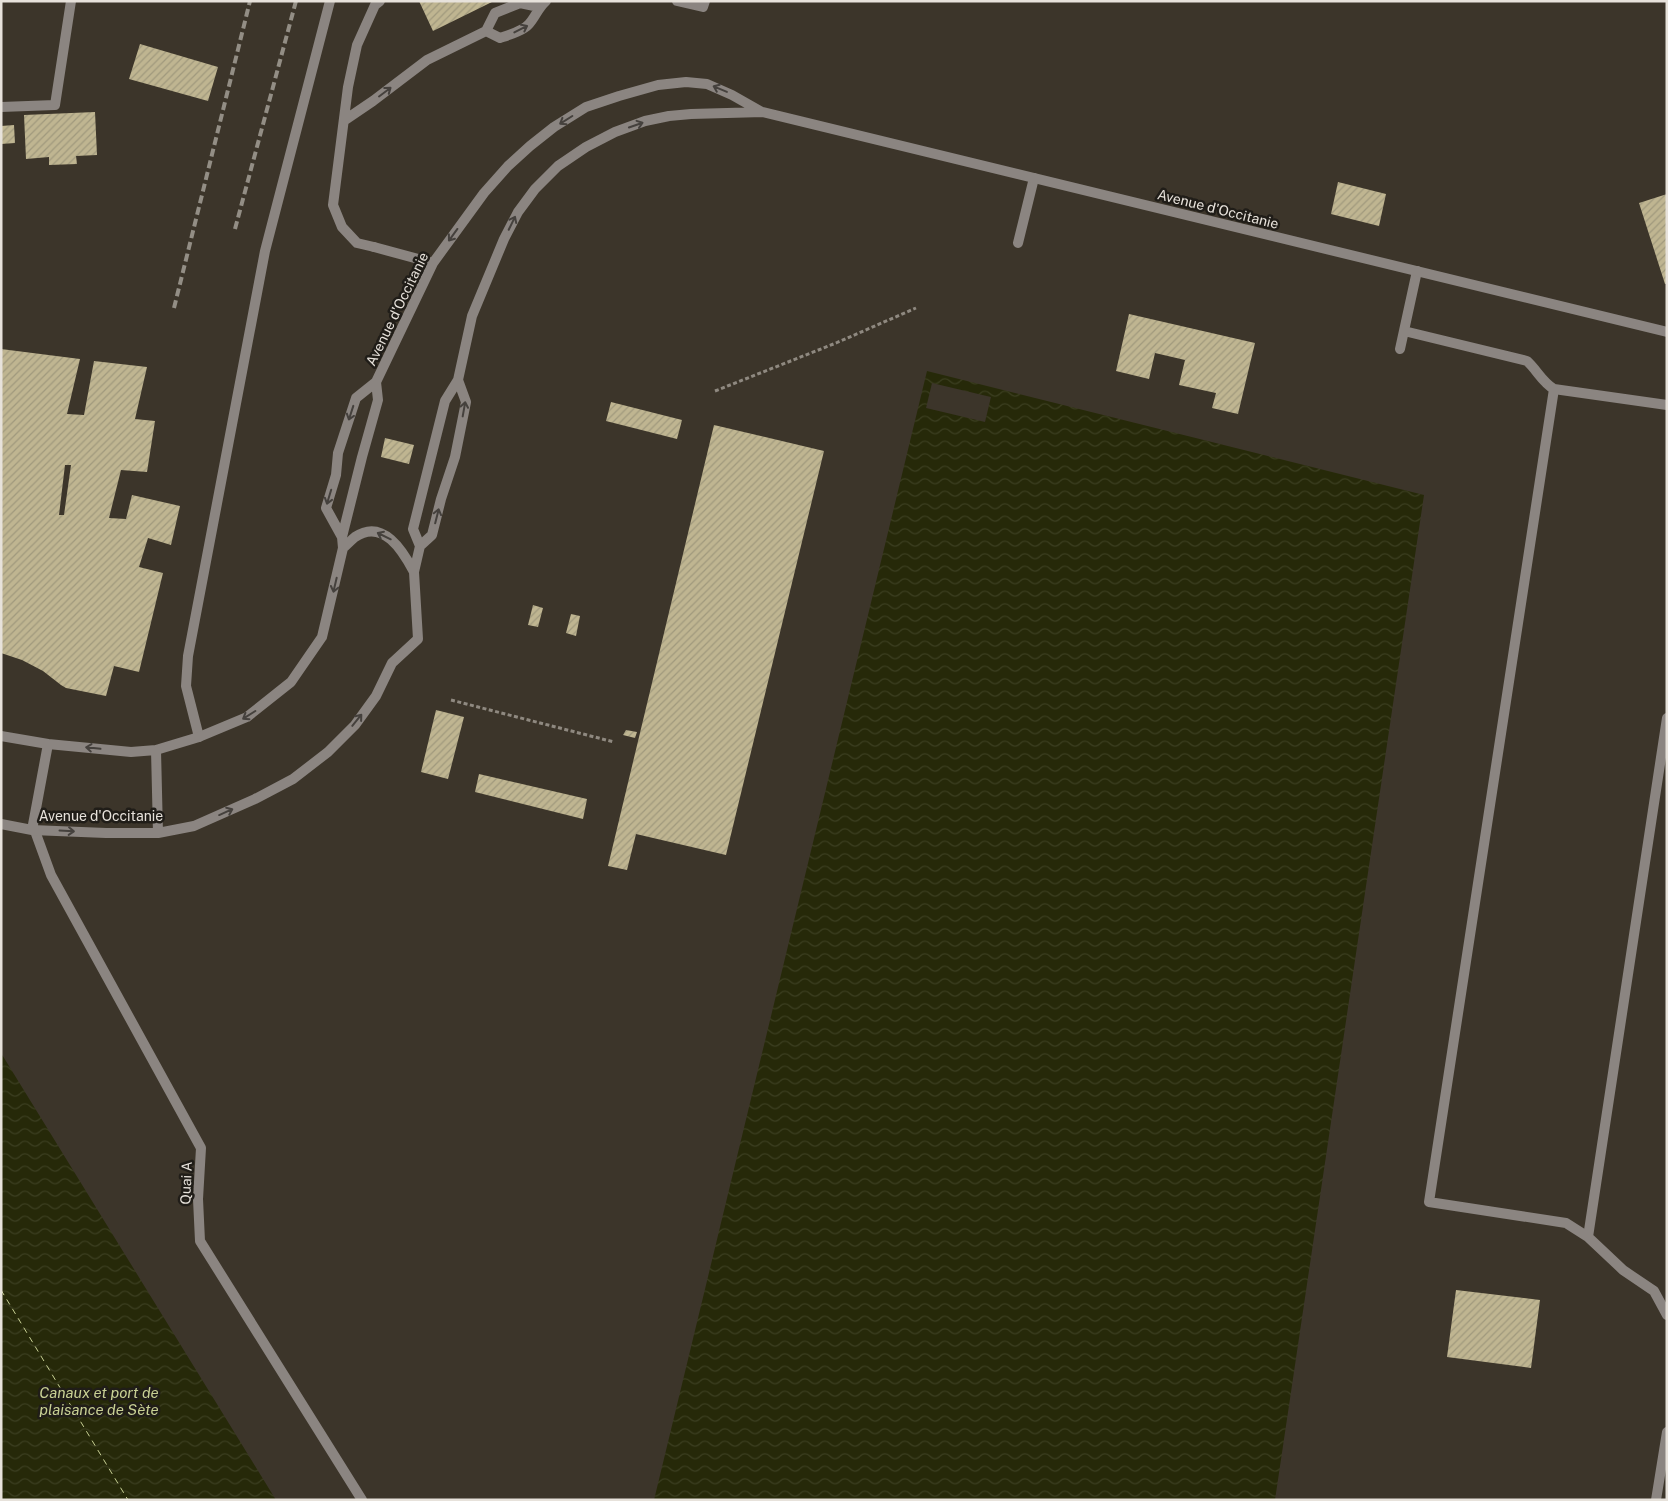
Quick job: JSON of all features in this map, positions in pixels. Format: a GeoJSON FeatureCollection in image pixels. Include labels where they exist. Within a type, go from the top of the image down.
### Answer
{"type":"FeatureCollection","features":[{"type":"Feature","properties":{"kind":"street"},"geometry":{"type":"LineString","coordinates":[[1,107],[55,104],[71,1]]}},
{"type":"Feature","properties":{"kind":"street"},"geometry":{"type":"LineString","coordinates":[[199,737],[186,686],[188,656],[265,251],[330,1]]}},
{"type":"Feature","properties":{"kind":"street"},"geometry":{"type":"LineString","coordinates":[[380,1],[375,5],[357,45],[348,86],[333,205],[342,227],[357,243],[433,263]]}},
{"type":"Feature","properties":{"kind":"street"},"geometry":{"type":"LineString","coordinates":[[678,1],[703,7],[705,1]]}},
{"type":"Feature","properties":{"kind":"street"},"geometry":{"type":"LineString","coordinates":[[345,120],[427,60],[486,30],[495,13],[520,3],[543,4]]}},
{"type":"Feature","properties":{"kind":"street"},"geometry":{"type":"LineString","coordinates":[[486,30],[500,38],[512,34],[529,25],[543,4]]}},
{"type":"Feature","properties":{"kind":"street","name":"Avenue d'Occitanie"},"geometry":{"type":"LineString","coordinates":[[342,537],[326,508],[336,475],[338,453],[356,398],[376,382],[433,263],[484,192],[508,166],[554,127],[586,107],[658,85],[686,82],[707,84],[763,112],[1667,332]]}},
{"type":"Feature","properties":{"kind":"street","name":"Avenue d'Occitanie"},"geometry":{"type":"LineString","coordinates":[[420,546],[413,529],[445,401],[458,380],[472,316],[504,239],[518,212],[534,189],[558,166],[586,147],[614,132],[645,121],[691,114],[763,112]]}},
{"type":"Feature","properties":{"kind":"street"},"geometry":{"type":"LineString","coordinates":[[1018,243],[1034,178]]}},
{"type":"Feature","properties":{"kind":"street"},"geometry":{"type":"LineString","coordinates":[[1400,349],[1417,271]]}},
{"type":"Feature","properties":{"kind":"street"},"geometry":{"type":"LineString","coordinates":[[1404,331],[1527,361],[1534,367],[1544,384],[1554,389],[1667,405]]}},
{"type":"Feature","properties":{"kind":"street","name":"Avenue d'Occitanie"},"geometry":{"type":"LineString","coordinates":[[1,824],[33,831],[106,833],[158,833],[194,826],[255,799],[293,779],[334,745],[354,724],[376,696],[392,663],[418,639],[414,572],[420,546],[432,535],[441,499],[455,457],[466,402],[458,380]]}},
{"type":"Feature","properties":{"kind":"street","name":"Avenue d'Occitanie"},"geometry":{"type":"LineString","coordinates":[[1,736],[48,744],[131,752],[156,750],[199,737],[248,717],[291,682],[322,637],[343,548],[342,537],[378,400],[376,382]]}},
{"type":"Feature","properties":{"kind":"street"},"geometry":{"type":"LineString","coordinates":[[1554,389],[1429,1202],[1566,1223],[1588,1237],[1622,1270],[1654,1291],[1667,1314]]}},
{"type":"Feature","properties":{"kind":"street","name":"Avenue d'Occitanie"},"geometry":{"type":"LineString","coordinates":[[343,548],[355,536],[371,531],[384,534],[404,552],[414,572]]}},
{"type":"Feature","properties":{"kind":"street"},"geometry":{"type":"LineString","coordinates":[[1588,1237],[1667,718]]}},
{"type":"Feature","properties":{"kind":"street"},"geometry":{"type":"LineString","coordinates":[[33,831],[48,744]]}},
{"type":"Feature","properties":{"kind":"street"},"geometry":{"type":"LineString","coordinates":[[156,750],[158,833]]}},
{"type":"Feature","properties":{"kind":"street","name":"Quai A"},"geometry":{"type":"LineString","coordinates":[[33,831],[51,875],[201,1148],[198,1199],[200,1241],[362,1500]]}},
{"type":"Feature","properties":{"kind":"street"},"geometry":{"type":"LineString","coordinates":[[1656,1500],[1667,1432]]}},
{"type":"Feature","properties":{"kind":"path"},"geometry":{"type":"LineString","coordinates":[[715,391],[836,343],[916,308]]}},
{"type":"Feature","properties":{"kind":"path"},"geometry":{"type":"LineString","coordinates":[[451,700],[614,742]]}},
{"type":"Feature","properties":{"kind":"water"},"geometry":{"type":"Polygon","coordinates":[[[927,371],[1424,495],[1275,1500],[654,1500],[927,371]]]}},
{"type":"Feature","properties":{"kind":"water","name":"Canaux et port de plaisance de Sète"},"geometry":{"type":"Polygon","coordinates":[[[1,1053],[276,1500],[1,1500],[1,1053]]]}},
{"type":"Feature","properties":{"kind":"pier"},"geometry":{"type":"Polygon","coordinates":[[[932,383],[991,397],[985,422],[926,408],[932,383]]]}},
{"type":"Feature","properties":{"kind":"building"},"geometry":{"type":"Polygon","coordinates":[[[419,1],[494,1],[433,31],[419,1]]]}},
{"type":"Feature","properties":{"kind":"building"},"geometry":{"type":"Polygon","coordinates":[[[140,44],[218,67],[208,101],[129,79],[140,44]]]}},
{"type":"Feature","properties":{"kind":"building"},"geometry":{"type":"Polygon","coordinates":[[[95,112],[97,155],[76,156],[77,164],[49,165],[49,157],[26,159],[24,115],[95,112]]]}},
{"type":"Feature","properties":{"kind":"building"},"geometry":{"type":"Polygon","coordinates":[[[14,125],[15,143],[1,144],[1,126],[14,125]]]}},
{"type":"Feature","properties":{"kind":"building"},"geometry":{"type":"Polygon","coordinates":[[[1338,182],[1386,194],[1379,226],[1331,214],[1338,182]]]}},
{"type":"Feature","properties":{"kind":"building"},"geometry":{"type":"Polygon","coordinates":[[[1667,194],[1667,284],[1665,284],[1639,203],[1667,194]]]}},
{"type":"Feature","properties":{"kind":"building"},"geometry":{"type":"Polygon","coordinates":[[[1129,314],[1255,343],[1238,414],[1212,408],[1216,393],[1179,385],[1185,360],[1155,353],[1149,379],[1116,371],[1129,314]]]}},
{"type":"Feature","properties":{"kind":"building"},"geometry":{"type":"Polygon","coordinates":[[[1,349],[80,359],[67,414],[84,415],[94,361],[147,367],[135,419],[155,421],[147,472],[121,470],[109,518],[126,519],[132,495],[180,506],[171,545],[148,538],[139,567],[163,573],[139,672],[114,666],[106,696],[66,688],[43,671],[22,660],[1,653],[1,349]],[[65,465],[59,515],[64,515],[71,465],[65,465]]]}},
{"type":"Feature","properties":{"kind":"building"},"geometry":{"type":"Polygon","coordinates":[[[611,402],[682,420],[677,439],[606,421],[611,402]]]}},
{"type":"Feature","properties":{"kind":"building"},"geometry":{"type":"Polygon","coordinates":[[[714,425],[824,451],[726,855],[636,834],[627,870],[608,866],[714,425]]]}},
{"type":"Feature","properties":{"kind":"building"},"geometry":{"type":"Polygon","coordinates":[[[385,438],[414,445],[409,464],[381,457],[385,438]]]}},
{"type":"Feature","properties":{"kind":"building"},"geometry":{"type":"Polygon","coordinates":[[[533,605],[543,608],[538,627],[528,625],[533,605]]]}},
{"type":"Feature","properties":{"kind":"building"},"geometry":{"type":"Polygon","coordinates":[[[571,614],[580,616],[576,636],[566,633],[571,614]]]}},
{"type":"Feature","properties":{"kind":"building"},"geometry":{"type":"Polygon","coordinates":[[[436,710],[464,717],[448,779],[421,772],[436,710]]]}},
{"type":"Feature","properties":{"kind":"building"},"geometry":{"type":"Polygon","coordinates":[[[626,730],[637,732],[635,738],[623,735],[626,730]]]}},
{"type":"Feature","properties":{"kind":"building"},"geometry":{"type":"Polygon","coordinates":[[[479,774],[587,799],[583,819],[475,792],[479,774]]]}},
{"type":"Feature","properties":{"kind":"building"},"geometry":{"type":"Polygon","coordinates":[[[1456,1290],[1540,1300],[1531,1368],[1447,1357],[1456,1290]]]}},
{"type":"Feature","properties":{"kind":"ferry route"},"geometry":{"type":"LineString","coordinates":[[1,1290],[128,1500]]}},
{"type":"Feature","properties":{"kind":"railway"},"geometry":{"type":"LineString","coordinates":[[174,308],[250,1]]}},
{"type":"Feature","properties":{"kind":"railway"},"geometry":{"type":"LineString","coordinates":[[235,229],[296,1]]}}]}
